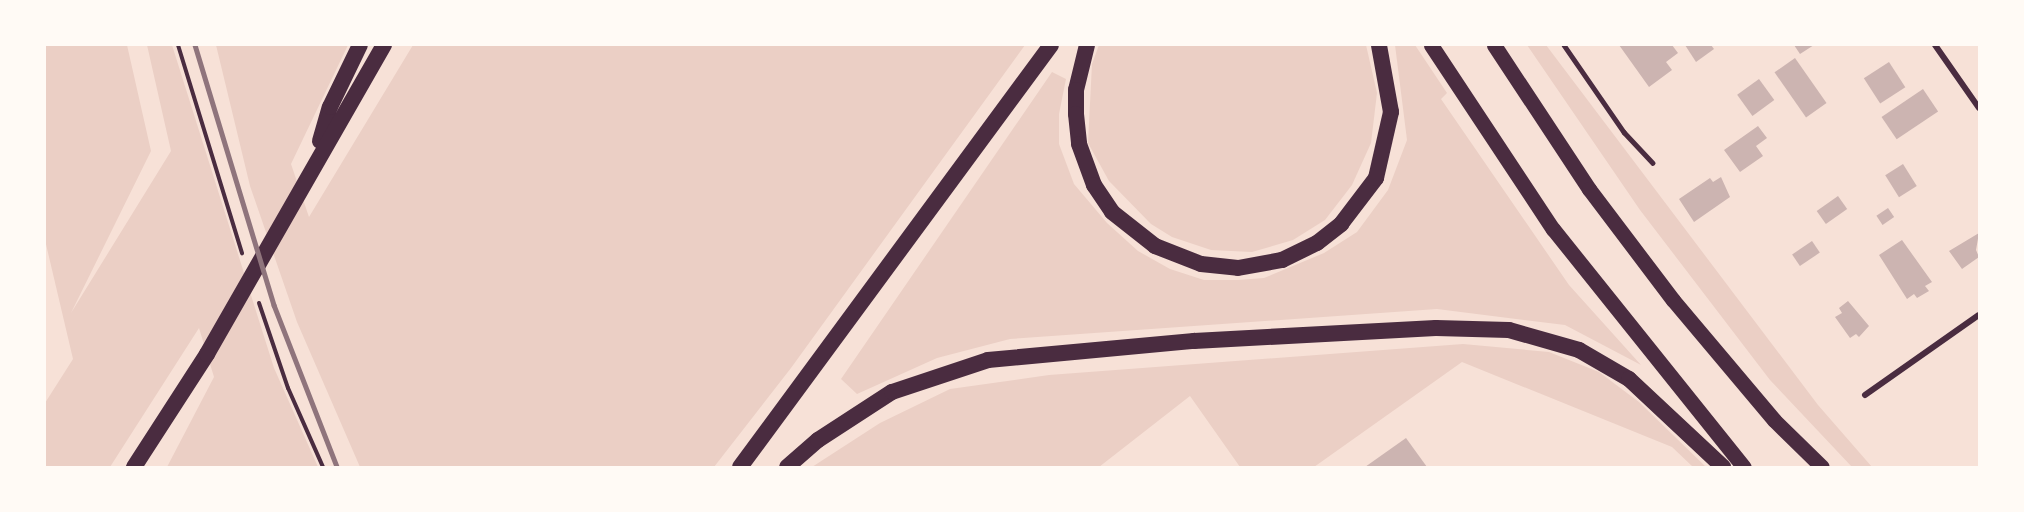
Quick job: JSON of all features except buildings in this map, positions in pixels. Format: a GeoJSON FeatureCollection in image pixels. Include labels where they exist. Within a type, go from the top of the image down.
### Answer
{"type":"FeatureCollection","features":[{"type":"Feature","properties":{"kind":"highway"},"geometry":{"type":"LineString","coordinates":[[310,170],[330,107],[360,45]]}},
{"type":"Feature","properties":{"kind":"highway"},"geometry":{"type":"LineString","coordinates":[[134,467],[207,354],[310,170],[384,45]]}},
{"type":"Feature","properties":{"kind":"highway"},"geometry":{"type":"LineString","coordinates":[[740,467],[1051,45]]}},
{"type":"Feature","properties":{"kind":"highway"},"geometry":{"type":"LineString","coordinates":[[1087,45],[1076,90],[1076,114],[1079,144],[1094,185],[1113,212],[1155,246],[1201,264],[1238,268],[1282,260],[1317,243],[1341,224],[1376,178],[1391,112],[1379,45]]}},
{"type":"Feature","properties":{"kind":"highway"},"geometry":{"type":"LineString","coordinates":[[787,467],[818,440],[892,392],[988,360],[1194,341],[1436,328],[1509,330],[1579,350],[1629,379],[1723,467]]}},
{"type":"Feature","properties":{"kind":"main road"},"geometry":{"type":"LineString","coordinates":[[1431,45],[1553,229],[1744,467]]}},
{"type":"Feature","properties":{"kind":"main road"},"geometry":{"type":"LineString","coordinates":[[1494,45],[1589,189],[1673,300],[1774,420],[1821,467]]}},
{"type":"Feature","properties":{"kind":"street"},"geometry":{"type":"LineString","coordinates":[[1935,45],[1979,108]]}},
{"type":"Feature","properties":{"kind":"street"},"geometry":{"type":"LineString","coordinates":[[1865,395],[1979,315]]}},
{"type":"Feature","properties":{"kind":"lane"},"geometry":{"type":"LineString","coordinates":[[1564,45],[1624,132],[1653,163]]}},
{"type":"Feature","properties":{"kind":"shaded area"},"geometry":{"type":"Polygon","coordinates":[[[45,45],[127,45],[151,151],[71,313],[171,151],[147,45],[172,45],[274,368],[318,467],[167,467],[214,377],[199,328],[110,467],[45,467],[45,403],[73,359],[45,240],[45,45]]]}},
{"type":"Feature","properties":{"kind":"shaded area"},"geometry":{"type":"Polygon","coordinates":[[[216,45],[348,45],[291,164],[309,217],[413,45],[1025,45],[791,368],[714,467],[360,467],[297,322],[250,186],[216,45]]]}},
{"type":"Feature","properties":{"kind":"shaded area"},"geometry":{"type":"Polygon","coordinates":[[[1099,45],[1366,45],[1377,93],[1371,143],[1352,185],[1325,220],[1293,240],[1252,252],[1211,250],[1172,237],[1151,224],[1109,181],[1088,143],[1092,64],[1099,45]]]}},
{"type":"Feature","properties":{"kind":"shaded area"},"geometry":{"type":"Polygon","coordinates":[[[1395,45],[1415,45],[1447,93],[1441,99],[1569,285],[1641,365],[1565,325],[1437,309],[1010,339],[937,358],[857,394],[841,379],[1052,72],[1066,79],[1059,114],[1059,144],[1074,184],[1107,223],[1138,251],[1170,269],[1204,280],[1264,278],[1324,253],[1357,232],[1388,190],[1407,140],[1395,45]]]}},
{"type":"Feature","properties":{"kind":"shaded area"},"geometry":{"type":"Polygon","coordinates":[[[1527,45],[1546,45],[1818,405],[1872,467],[1852,467],[1770,380],[1640,210],[1527,45]]]}},
{"type":"Feature","properties":{"kind":"shaded area"},"geometry":{"type":"Polygon","coordinates":[[[1463,344],[1549,352],[1599,372],[1639,402],[1706,467],[1693,467],[1672,447],[1462,362],[1314,467],[1240,467],[1190,396],[1099,467],[812,467],[880,423],[950,389],[1049,375],[1463,344]]]}},
{"type":"Feature","properties":{"kind":"railway"},"geometry":{"type":"LineString","coordinates":[[195,45],[274,305],[337,467]]}}]}
